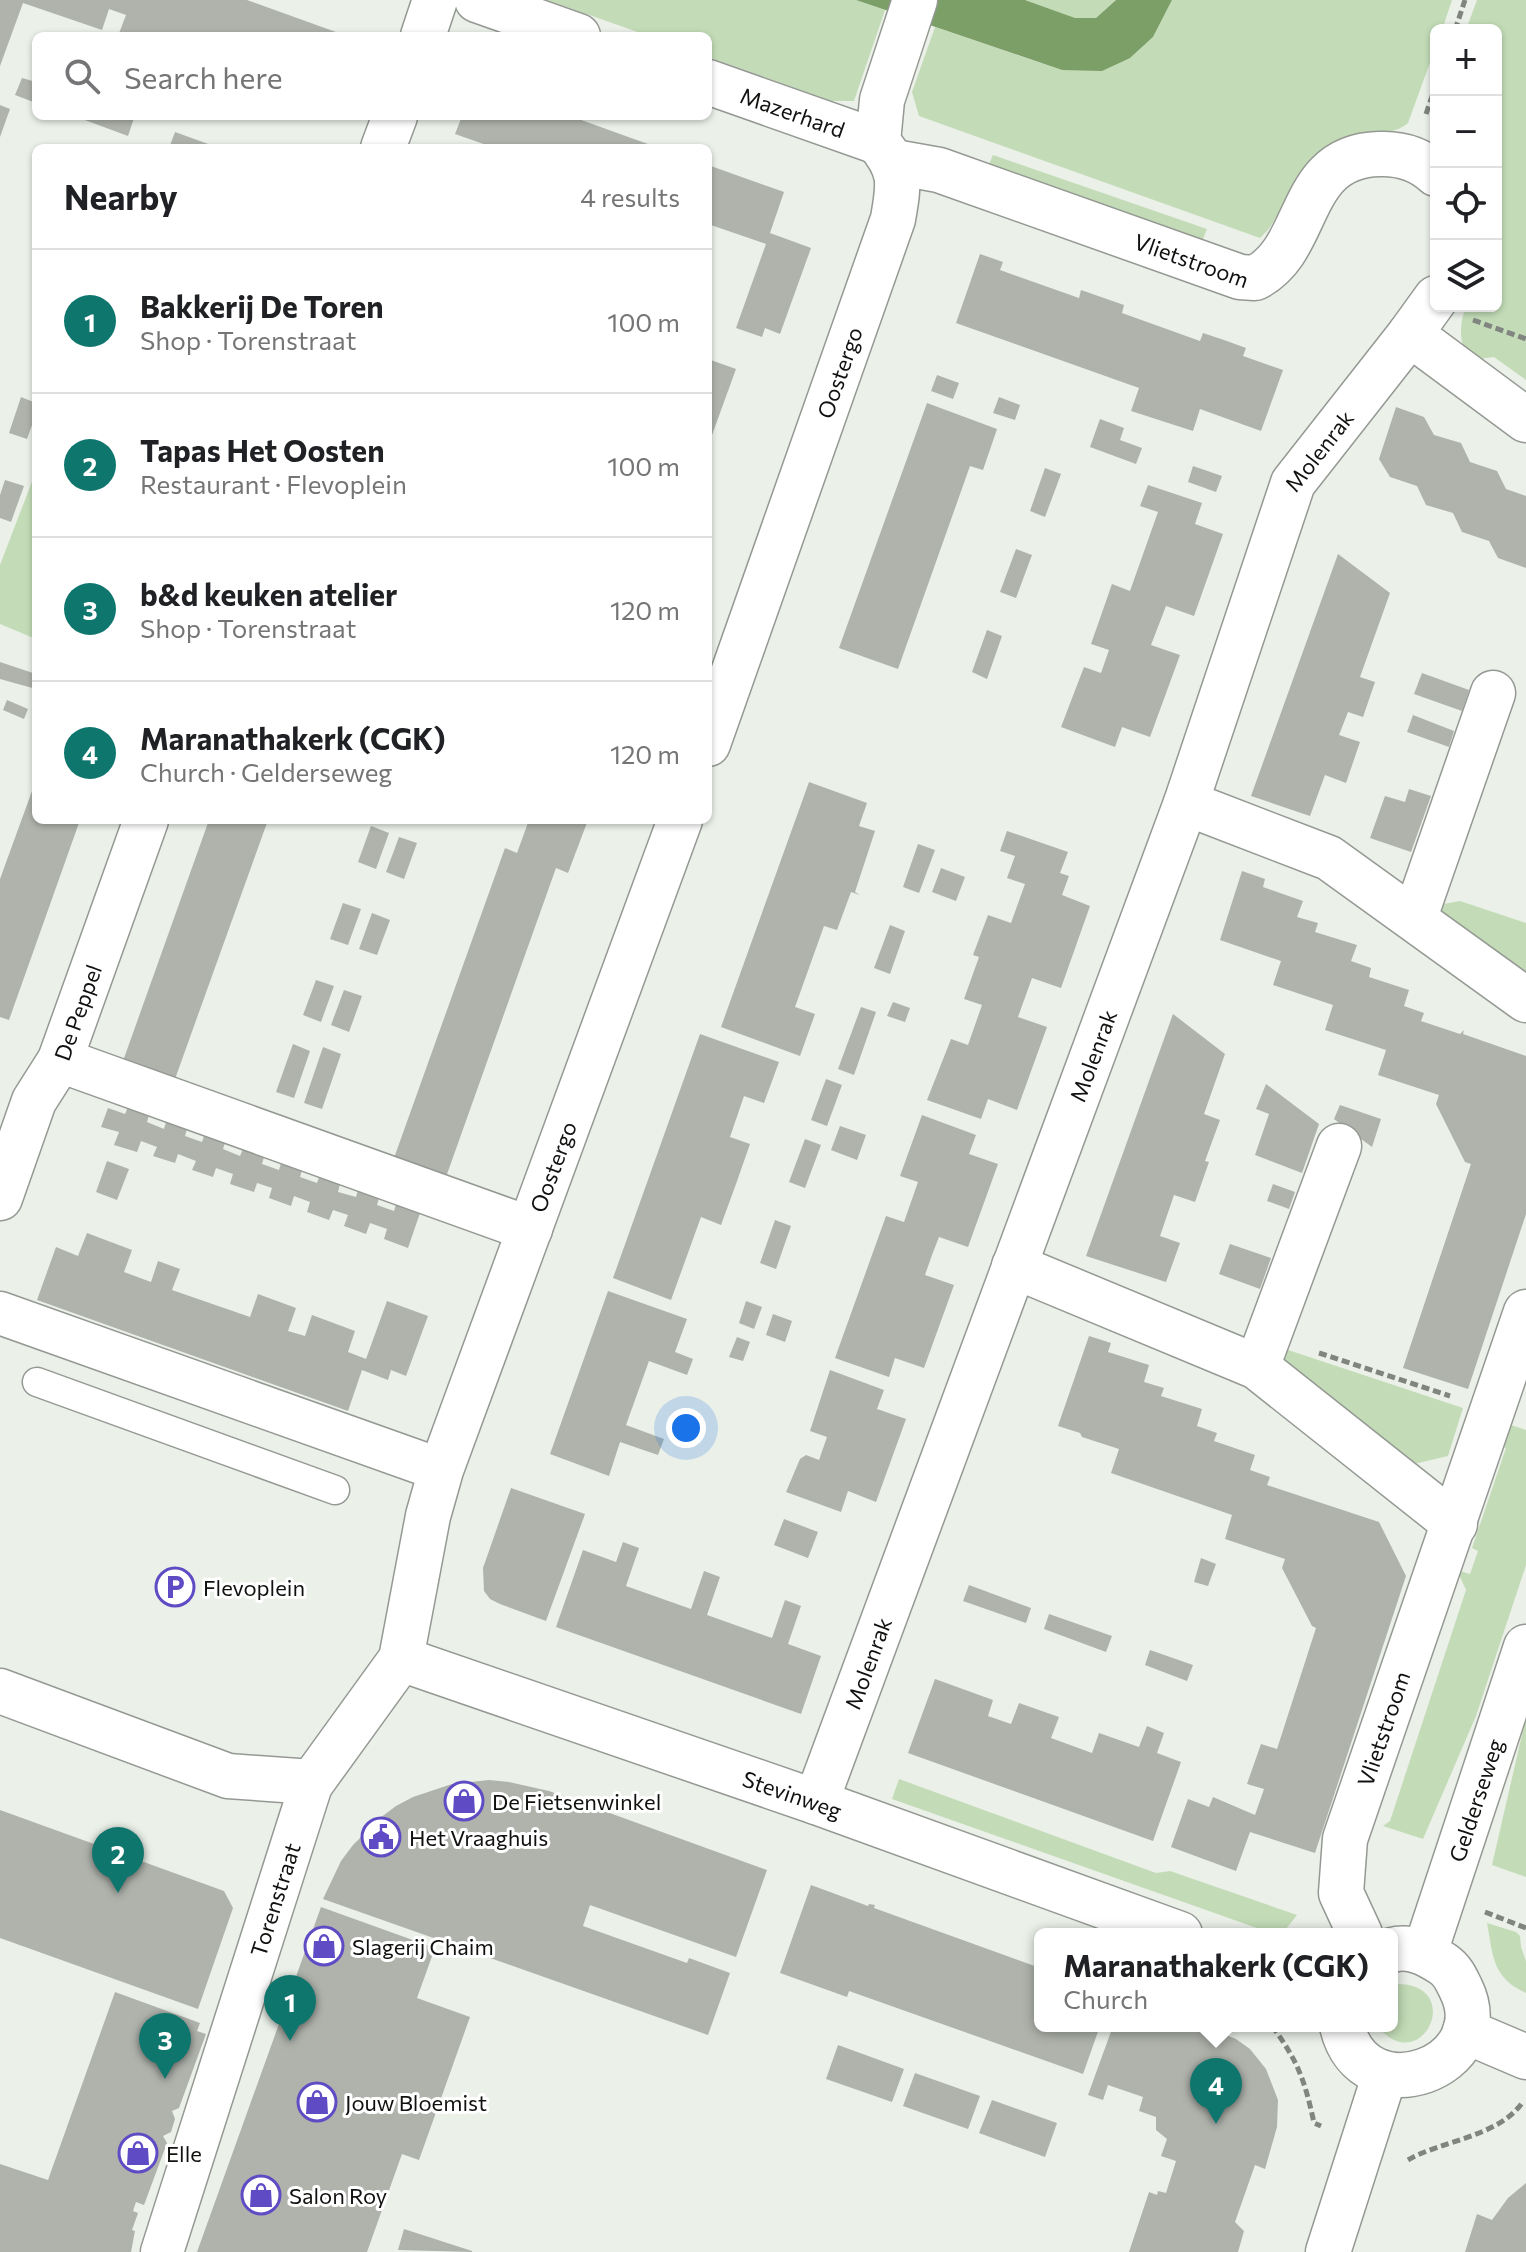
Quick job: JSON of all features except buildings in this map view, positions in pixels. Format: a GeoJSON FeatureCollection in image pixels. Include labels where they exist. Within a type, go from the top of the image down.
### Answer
{"type":"FeatureCollection","features":[{"type":"Feature","properties":{"kind":"street"},"geometry":{"type":"LineString","coordinates":[[424,32],[435,0]]}},
{"type":"Feature","properties":{"kind":"street"},"geometry":{"type":"LineString","coordinates":[[477,0],[567,32]]}},
{"type":"Feature","properties":{"kind":"street","name":"Oostergo"},"geometry":{"type":"LineString","coordinates":[[712,733],[893,219],[897,191],[886,152],[882,100],[915,0]]}},
{"type":"Feature","properties":{"kind":"street","name":"Mazerhard"},"geometry":{"type":"LineString","coordinates":[[712,84],[886,152]]}},
{"type":"Feature","properties":{"kind":"street"},"geometry":{"type":"LineString","coordinates":[[384,144],[394,120]]}},
{"type":"Feature","properties":{"kind":"street","name":"Vlietstroom"},"geometry":{"type":"LineString","coordinates":[[886,152],[1240,277],[1255,278],[1278,262],[1314,189],[1329,173],[1348,161],[1368,154],[1391,154],[1411,157],[1430,170]]}},
{"type":"Feature","properties":{"kind":"street"},"geometry":{"type":"LineString","coordinates":[[1430,306],[1410,334],[1526,420]]}},
{"type":"Feature","properties":{"kind":"street","name":"Molenrak"},"geometry":{"type":"LineString","coordinates":[[816,1802],[1186,803],[1293,483],[1410,334]]}},
{"type":"Feature","properties":{"kind":"street"},"geometry":{"type":"LineString","coordinates":[[1415,917],[1493,693]]}},
{"type":"Feature","properties":{"kind":"street"},"geometry":{"type":"LineString","coordinates":[[1186,803],[1329,858],[1415,917],[1526,1000]]}},
{"type":"Feature","properties":{"kind":"street","name":"De Peppel"},"geometry":{"type":"LineString","coordinates":[[0,1198],[17,1095],[60,1060],[145,824]]}},
{"type":"Feature","properties":{"kind":"street","name":"Oostergo"},"geometry":{"type":"LineString","coordinates":[[401,1659],[428,1516],[441,1470],[679,824]]}},
{"type":"Feature","properties":{"kind":"street"},"geometry":{"type":"LineString","coordinates":[[60,1060],[530,1229]]}},
{"type":"Feature","properties":{"kind":"street"},"geometry":{"type":"LineString","coordinates":[[1263,1352],[1339,1146]]}},
{"type":"Feature","properties":{"kind":"street"},"geometry":{"type":"LineString","coordinates":[[1014,1266],[1263,1352],[1455,1524]]}},
{"type":"Feature","properties":{"kind":"street","name":"Vlietstroom"},"geometry":{"type":"LineString","coordinates":[[1357,1928],[1341,1893],[1345,1839],[1526,1312]]}},
{"type":"Feature","properties":{"kind":"street"},"geometry":{"type":"LineString","coordinates":[[0,1313],[441,1470]]}},
{"type":"Feature","properties":{"kind":"street","name":"Gelderseweg"},"geometry":{"type":"LineString","coordinates":[[1409,1951],[1526,1647]]}},
{"type":"Feature","properties":{"kind":"street","name":"Stevinweg"},"geometry":{"type":"LineString","coordinates":[[401,1659],[816,1802],[1163,1928]]}},
{"type":"Feature","properties":{"kind":"street","name":"Torenstraat"},"geometry":{"type":"LineString","coordinates":[[162,2252],[312,1782],[401,1659]]}},
{"type":"Feature","properties":{"kind":"street"},"geometry":{"type":"LineString","coordinates":[[0,1691],[228,1776],[312,1782]]}},
{"type":"Feature","properties":{"kind":"street"},"geometry":{"type":"LineString","coordinates":[[1343,2032],[1345,2040],[1362,2061],[1385,2074],[1418,2075],[1448,2060],[1465,2031],[1466,1999],[1452,1970],[1409,1951]]}},
{"type":"Feature","properties":{"kind":"street"},"geometry":{"type":"LineString","coordinates":[[1465,2031],[1526,2057]]}},
{"type":"Feature","properties":{"kind":"street"},"geometry":{"type":"LineString","coordinates":[[1328,2252],[1365,2145],[1385,2074]]}},
{"type":"Feature","properties":{"kind":"lane"},"geometry":{"type":"LineString","coordinates":[[37,1382],[335,1490]]}},
{"type":"Feature","properties":{"kind":"path"},"geometry":{"type":"LineString","coordinates":[[1457,24],[1465,0]]}},
{"type":"Feature","properties":{"kind":"path"},"geometry":{"type":"LineString","coordinates":[[1263,1352],[1493,1410]]}},
{"type":"Feature","properties":{"kind":"path"},"geometry":{"type":"LineString","coordinates":[[1403,2172],[1408,2159],[1452,2144],[1505,2119],[1526,2096]]}},
{"type":"Feature","properties":{"kind":"shaded area"},"geometry":{"type":"Polygon","coordinates":[[[547,0],[856,0],[885,10],[854,101],[832,101],[712,58],[712,32],[638,32],[547,0]]]}},
{"type":"Feature","properties":{"kind":"shaded area"},"geometry":{"type":"Polygon","coordinates":[[[856,0],[1025,0],[1075,18],[1096,18],[1116,0],[1172,0],[1153,37],[1130,58],[1102,71],[1062,70],[856,0]]]}},
{"type":"Feature","properties":{"kind":"shaded area"},"geometry":{"type":"Polygon","coordinates":[[[1025,0],[1116,0],[1096,18],[1074,18],[1025,0]]]}},
{"type":"Feature","properties":{"kind":"shaded area"},"geometry":{"type":"Polygon","coordinates":[[[1172,0],[1452,0],[1444,24],[1430,24],[1430,62],[1408,123],[1394,130],[1346,138],[1321,152],[1306,165],[1275,219],[1260,238],[919,116],[912,92],[935,27],[1062,70],[1130,58],[1153,37],[1172,0]]]}},
{"type":"Feature","properties":{"kind":"shaded area"},"geometry":{"type":"Polygon","coordinates":[[[1477,0],[1526,0],[1526,380],[1494,357],[1471,360],[1462,341],[1464,312],[1502,312],[1502,24],[1468,24],[1477,0]]]}},
{"type":"Feature","properties":{"kind":"shaded area"},"geometry":{"type":"Polygon","coordinates":[[[993,155],[1207,229],[1201,244],[987,169],[993,155]]]}},
{"type":"Feature","properties":{"kind":"shaded area"},"geometry":{"type":"Polygon","coordinates":[[[32,482],[32,637],[0,624],[0,565],[32,482]]]}},
{"type":"Feature","properties":{"kind":"shaded area"},"geometry":{"type":"Polygon","coordinates":[[[1460,901],[1526,923],[1526,980],[1441,913],[1438,905],[1460,901]]]}},
{"type":"Feature","properties":{"kind":"shaded area"},"geometry":{"type":"Polygon","coordinates":[[[1279,1347],[1463,1408],[1448,1456],[1414,1464],[1286,1381],[1279,1347]]]}},
{"type":"Feature","properties":{"kind":"shaded area"},"geometry":{"type":"Polygon","coordinates":[[[1505,1423],[1526,1430],[1526,1565],[1476,1716],[1423,1839],[1383,1826],[1390,1821],[1466,1590],[1457,1570],[1470,1574],[1478,1551],[1472,1548],[1506,1448],[1499,1445],[1505,1423]]]}},
{"type":"Feature","properties":{"kind":"shaded area"},"geometry":{"type":"Polygon","coordinates":[[[1526,1717],[1526,1877],[1492,1865],[1526,1717]]]}},
{"type":"Feature","properties":{"kind":"shaded area"},"geometry":{"type":"Polygon","coordinates":[[[899,1779],[1156,1873],[1170,1871],[1297,1915],[1287,1928],[1257,1928],[892,1799],[899,1779]]]}},
{"type":"Feature","properties":{"kind":"shaded area"},"geometry":{"type":"Polygon","coordinates":[[[1487,1923],[1520,1936],[1526,1961],[1526,1993],[1500,1973],[1487,1923]]]}},
{"type":"Feature","properties":{"kind":"shaded area"},"geometry":{"type":"Polygon","coordinates":[[[1398,1984],[1418,1988],[1429,1998],[1433,2011],[1430,2025],[1422,2036],[1409,2042],[1394,2040],[1384,2032],[1398,2032],[1398,1984]]]}},
{"type":"Feature","properties":{"kind":"place","name":"Flevoplein"},"geometry":{"type":"Point","coordinates":[175,1587]}},
{"type":"Feature","properties":{"kind":"place","name":"De Fietsenwinkel"},"geometry":{"type":"Point","coordinates":[464,1801]}},
{"type":"Feature","properties":{"kind":"place","name":"Het Vraaghuis"},"geometry":{"type":"Point","coordinates":[381,1837]}},
{"type":"Feature","properties":{"kind":"place","name":"Tapas Het Oosten"},"geometry":{"type":"Point","coordinates":[118,1893]}},
{"type":"Feature","properties":{"kind":"place","name":"Slagerij Chaim"},"geometry":{"type":"Point","coordinates":[324,1946]}},
{"type":"Feature","properties":{"kind":"place","name":"Bakkerij De Toren"},"geometry":{"type":"Point","coordinates":[290,2041]}},
{"type":"Feature","properties":{"kind":"place","name":"b&d keuken atelier"},"geometry":{"type":"Point","coordinates":[165,2079]}},
{"type":"Feature","properties":{"kind":"place","name":"Jouw Bloemist"},"geometry":{"type":"Point","coordinates":[317,2102]}},
{"type":"Feature","properties":{"kind":"place","name":"Maranathakerk (CGK)"},"geometry":{"type":"Point","coordinates":[1216,2124]}},
{"type":"Feature","properties":{"kind":"place","name":"Elle"},"geometry":{"type":"Point","coordinates":[138,2153]}},
{"type":"Feature","properties":{"kind":"place","name":"Salon Roy"},"geometry":{"type":"Point","coordinates":[261,2195]}}]}
